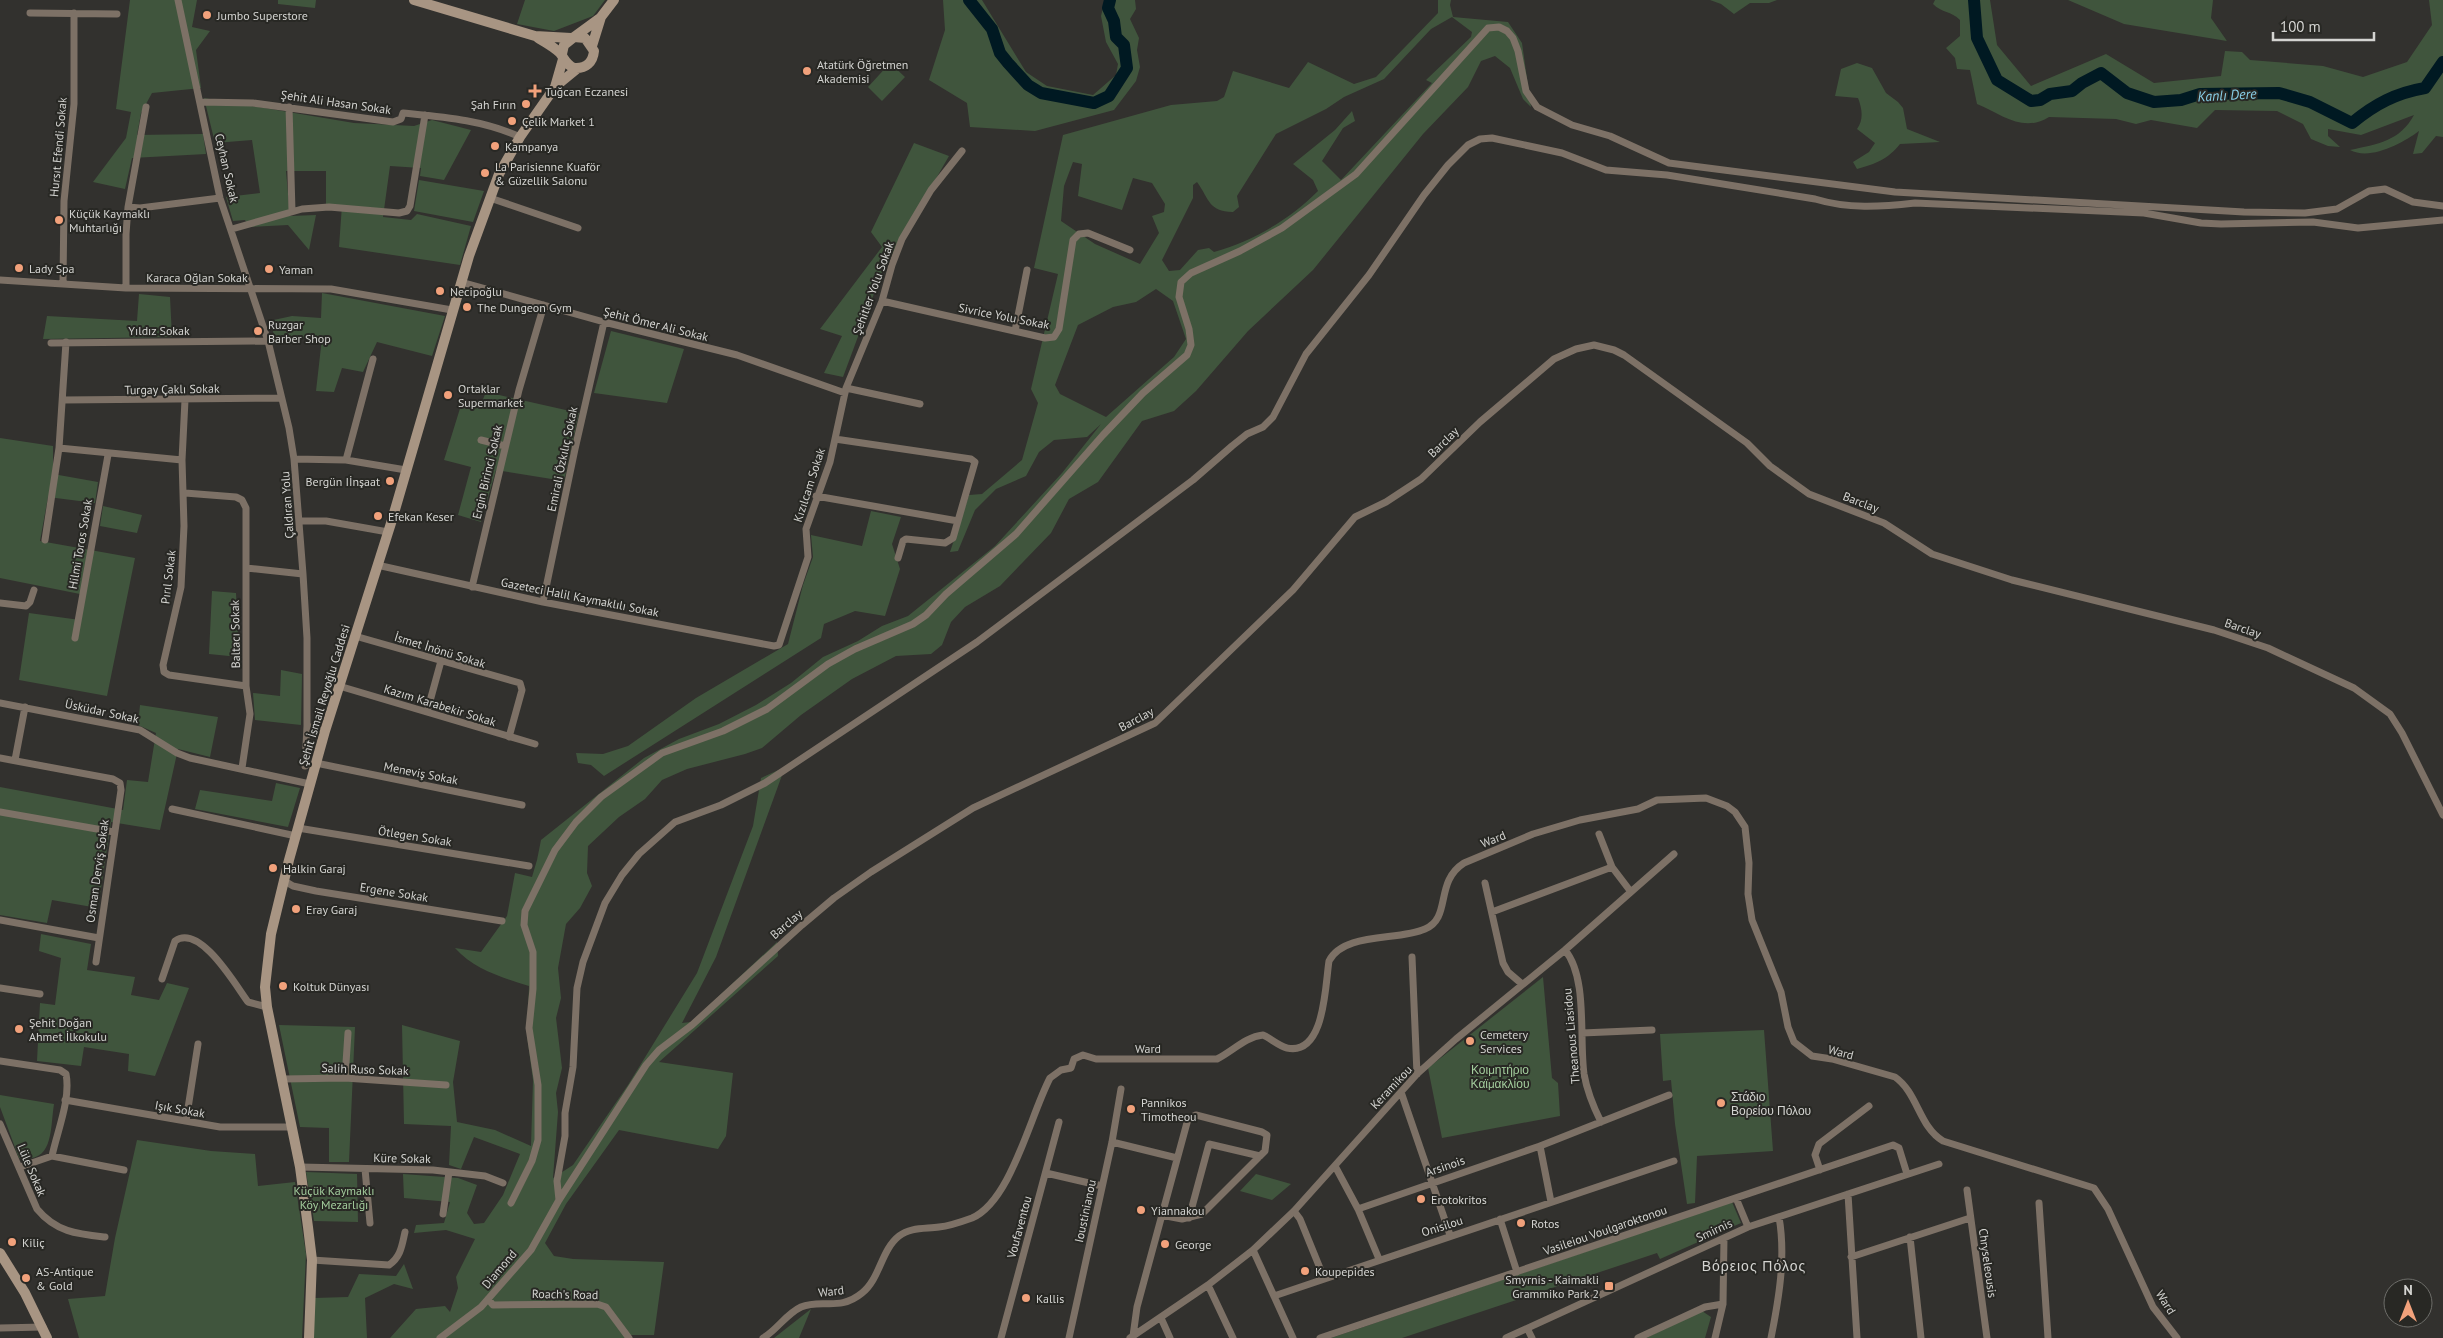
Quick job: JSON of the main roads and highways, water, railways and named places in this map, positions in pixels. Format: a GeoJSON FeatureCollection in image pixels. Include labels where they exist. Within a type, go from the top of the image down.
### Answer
{"type":"FeatureCollection","features":[{"type":"Feature","properties":{"kind":"waterway","name":"Kanlı Dere"},"geometry":{"type":"LineString","coordinates":[[969,0],[992,29],[1000,53],[1028,85],[1041,93],[1094,103],[1109,96],[1127,68],[1124,45],[1116,37],[1114,21],[1108,8],[1110,0]]}},
{"type":"Feature","properties":{"kind":"waterway","name":"Kanlı Dere"},"geometry":{"type":"LineString","coordinates":[[1974,0],[1977,38],[1997,80],[2031,101],[2040,100],[2050,94],[2072,91],[2082,83],[2101,73],[2127,93],[2154,102],[2181,100],[2200,94],[2279,93],[2310,102],[2352,123],[2386,100],[2425,88],[2443,62]]}},
{"type":"Feature","properties":{"kind":"place","name":"Jumbo Superstore"},"geometry":{"type":"Point","coordinates":[207,15]}},
{"type":"Feature","properties":{"kind":"place","name":"Atatürk Öğretmen Akademisi"},"geometry":{"type":"Point","coordinates":[807,71]}},
{"type":"Feature","properties":{"kind":"place","name":"Tuğcan Eczanesi"},"geometry":{"type":"Point","coordinates":[535,91]}},
{"type":"Feature","properties":{"kind":"place","name":"Şah Fırın"},"geometry":{"type":"Point","coordinates":[526,104]}},
{"type":"Feature","properties":{"kind":"place","name":"Çelik Market 1"},"geometry":{"type":"Point","coordinates":[512,121]}},
{"type":"Feature","properties":{"kind":"place","name":"Kampanya"},"geometry":{"type":"Point","coordinates":[495,146]}},
{"type":"Feature","properties":{"kind":"place","name":"La Parisienne Kuaför & Güzellik Salonu"},"geometry":{"type":"Point","coordinates":[485,173]}},
{"type":"Feature","properties":{"kind":"place","name":"Küçük Kaymaklı Muhtarlığı"},"geometry":{"type":"Point","coordinates":[59,220]}},
{"type":"Feature","properties":{"kind":"place","name":"Lady Spa"},"geometry":{"type":"Point","coordinates":[19,268]}},
{"type":"Feature","properties":{"kind":"place","name":"Yaman"},"geometry":{"type":"Point","coordinates":[269,269]}},
{"type":"Feature","properties":{"kind":"place","name":"Necipoğlu"},"geometry":{"type":"Point","coordinates":[440,291]}},
{"type":"Feature","properties":{"kind":"place","name":"The Dungeon Gym"},"geometry":{"type":"Point","coordinates":[467,307]}},
{"type":"Feature","properties":{"kind":"place","name":"Ruzgar Barber Shop"},"geometry":{"type":"Point","coordinates":[258,331]}},
{"type":"Feature","properties":{"kind":"place","name":"Ortaklar Supermarket"},"geometry":{"type":"Point","coordinates":[448,395]}},
{"type":"Feature","properties":{"kind":"place","name":"Bergün Iİnşaat"},"geometry":{"type":"Point","coordinates":[390,481]}},
{"type":"Feature","properties":{"kind":"place","name":"Efekan Keser"},"geometry":{"type":"Point","coordinates":[378,516]}},
{"type":"Feature","properties":{"kind":"place","name":"Halkin Garaj"},"geometry":{"type":"Point","coordinates":[273,868]}},
{"type":"Feature","properties":{"kind":"place","name":"Eray Garaj"},"geometry":{"type":"Point","coordinates":[296,909]}},
{"type":"Feature","properties":{"kind":"place","name":"Koltuk Dünyası"},"geometry":{"type":"Point","coordinates":[283,986]}},
{"type":"Feature","properties":{"kind":"place","name":"Şehit Doğan Ahmet İlkokulu"},"geometry":{"type":"Point","coordinates":[19,1029]}},
{"type":"Feature","properties":{"kind":"place","name":"Cemetery Services"},"geometry":{"type":"Point","coordinates":[1470,1041]}},
{"type":"Feature","properties":{"kind":"place","name":"Στάδιο Βορείου Πόλου"},"geometry":{"type":"Point","coordinates":[1721,1103]}},
{"type":"Feature","properties":{"kind":"place","name":"Pannikos Timotheou"},"geometry":{"type":"Point","coordinates":[1131,1109]}},
{"type":"Feature","properties":{"kind":"place","name":"Erotokritos"},"geometry":{"type":"Point","coordinates":[1421,1199]}},
{"type":"Feature","properties":{"kind":"place","name":"Yiannakou"},"geometry":{"type":"Point","coordinates":[1141,1210]}},
{"type":"Feature","properties":{"kind":"place","name":"Rotos"},"geometry":{"type":"Point","coordinates":[1521,1223]}},
{"type":"Feature","properties":{"kind":"place","name":"Kiliç"},"geometry":{"type":"Point","coordinates":[12,1242]}},
{"type":"Feature","properties":{"kind":"place","name":"George"},"geometry":{"type":"Point","coordinates":[1165,1244]}},
{"type":"Feature","properties":{"kind":"place","name":"Koupepides"},"geometry":{"type":"Point","coordinates":[1305,1271]}},
{"type":"Feature","properties":{"kind":"place","name":"AS-Antique & Gold"},"geometry":{"type":"Point","coordinates":[26,1278]}},
{"type":"Feature","properties":{"kind":"place","name":"Smyrnis - Kaimakli Grammiko Park 2"},"geometry":{"type":"Point","coordinates":[1609,1286]}},
{"type":"Feature","properties":{"kind":"place","name":"Kallis"},"geometry":{"type":"Point","coordinates":[1026,1298]}},
{"type":"Feature","properties":{"kind":"district","name":"Βόρειος Πόλος"},"geometry":{"type":"Point","coordinates":[1754,1266]}},
{"type":"Feature","properties":{"kind":"park label","name":"Κοιμητήριο Καϊμακλίου"},"geometry":{"type":"Point","coordinates":[1500,1076]}},
{"type":"Feature","properties":{"kind":"park label","name":"Küçük Kaymaklı Köy Mezarlığı"},"geometry":{"type":"Point","coordinates":[334,1197]}}]}
